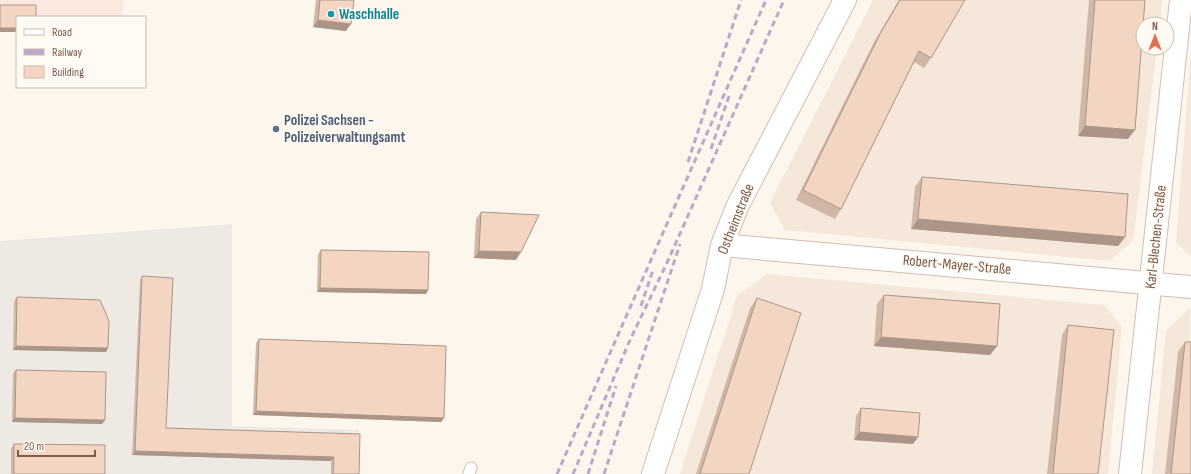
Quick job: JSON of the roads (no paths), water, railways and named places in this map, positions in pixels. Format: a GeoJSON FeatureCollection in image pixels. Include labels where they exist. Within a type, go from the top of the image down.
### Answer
{"type":"FeatureCollection","features":[{"type":"Feature","properties":{"kind":"street","name":"Ostheimstraße"},"geometry":{"type":"LineString","coordinates":[[653,474],[713,289],[722,245],[738,205],[846,0]]}},
{"type":"Feature","properties":{"kind":"street","name":"Karl-Blechen-Straße"},"geometry":{"type":"LineString","coordinates":[[1130,474],[1181,0]]}},
{"type":"Feature","properties":{"kind":"street","name":"Robert-Mayer-Straße"},"geometry":{"type":"LineString","coordinates":[[722,245],[1151,282],[1191,287]]}},
{"type":"Feature","properties":{"kind":"railway"},"geometry":{"type":"LineString","coordinates":[[688,162],[741,0]]}},
{"type":"Feature","properties":{"kind":"railway"},"geometry":{"type":"LineString","coordinates":[[557,474],[766,0]]}},
{"type":"Feature","properties":{"kind":"railway"},"geometry":{"type":"LineString","coordinates":[[573,474],[630,340],[666,265],[784,0]]}},
{"type":"Feature","properties":{"kind":"railway"},"geometry":{"type":"LineString","coordinates":[[711,149],[729,96]]}},
{"type":"Feature","properties":{"kind":"railway"},"geometry":{"type":"LineString","coordinates":[[604,474],[680,244]]}},
{"type":"Feature","properties":{"kind":"railway"},"geometry":{"type":"LineString","coordinates":[[641,306],[653,270]]}},
{"type":"Feature","properties":{"kind":"railway"},"geometry":{"type":"LineString","coordinates":[[588,474],[616,386]]}},
{"type":"Feature","properties":{"kind":"place","name":"Waschhalle"},"geometry":{"type":"Point","coordinates":[331,14]}},
{"type":"Feature","properties":{"kind":"place","name":"Polizei Sachsen - Polizeiverwaltungsamt"},"geometry":{"type":"Point","coordinates":[276,129]}}]}
